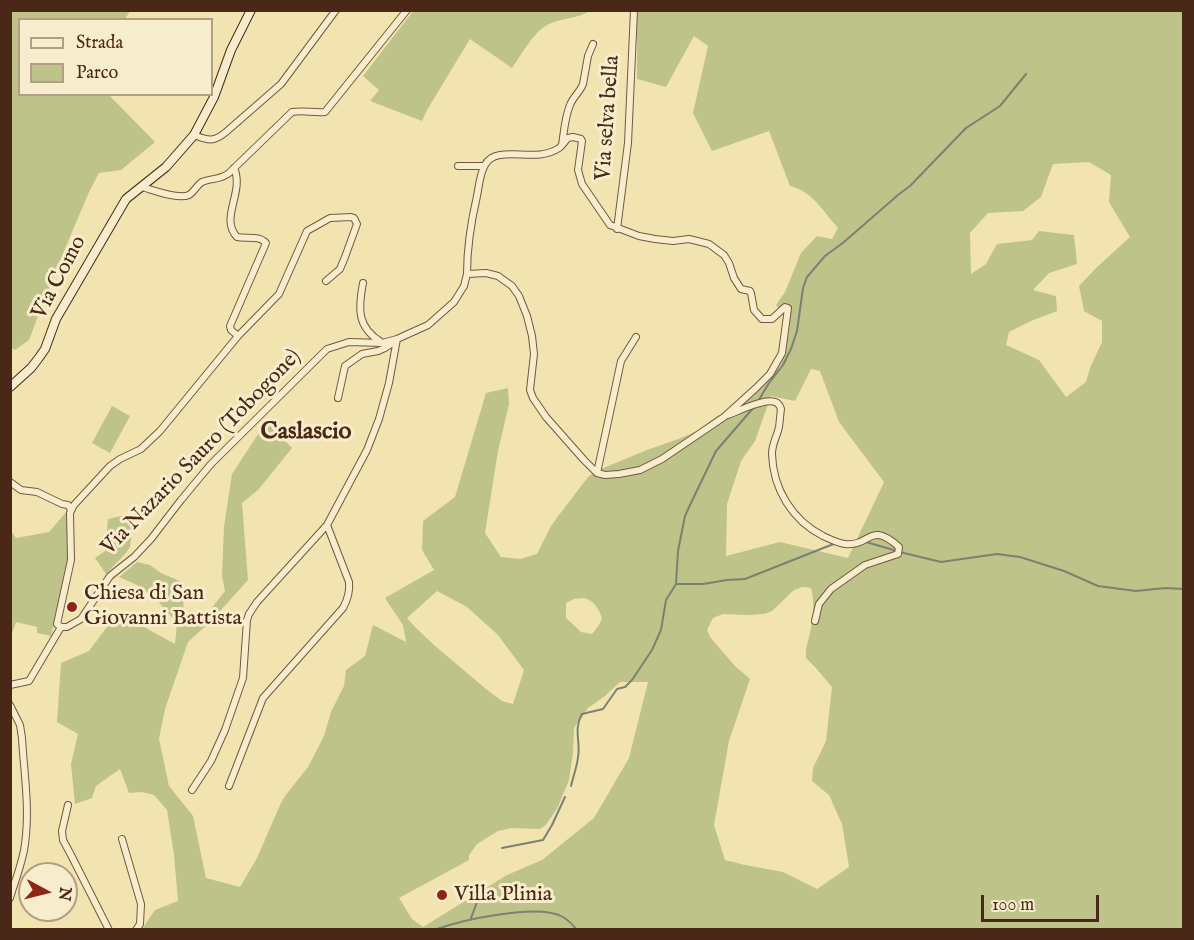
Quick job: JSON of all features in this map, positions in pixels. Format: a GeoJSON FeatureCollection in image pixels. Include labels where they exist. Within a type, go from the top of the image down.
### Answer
{"type":"FeatureCollection","features":[{"type":"Feature","properties":{"kind":"street","name":"Via Como"},"geometry":{"type":"LineString","coordinates":[[10,387],[45,349],[56,319],[126,199],[166,166],[194,135],[214,97],[231,50],[251,10]]}},
{"type":"Feature","properties":{"kind":"street"},"geometry":{"type":"LineString","coordinates":[[194,135],[203,139],[219,138],[281,84],[336,10]]}},
{"type":"Feature","properties":{"kind":"street"},"geometry":{"type":"LineString","coordinates":[[142,187],[172,195],[189,195],[202,182],[225,177],[292,112],[301,110],[325,112],[407,10]]}},
{"type":"Feature","properties":{"kind":"street","name":"Via selva bella"},"geometry":{"type":"LineString","coordinates":[[617,229],[628,143],[634,10]]}},
{"type":"Feature","properties":{"kind":"street"},"geometry":{"type":"LineString","coordinates":[[562,145],[567,113],[575,94],[583,84],[588,56],[593,44]]}},
{"type":"Feature","properties":{"kind":"street"},"geometry":{"type":"LineString","coordinates":[[568,138],[581,139],[583,145],[578,170],[582,184],[610,225],[639,236],[673,241],[699,240],[709,244],[724,255],[741,289],[751,293],[754,310],[762,319],[772,319],[784,307],[788,308],[782,353],[770,374],[724,417],[662,459],[640,470],[619,474],[597,473],[546,417],[530,390],[534,354],[532,336],[519,296],[512,286],[498,276],[486,273],[467,274],[470,226],[487,161],[499,155],[536,155],[550,152],[562,145],[568,138]]}},
{"type":"Feature","properties":{"kind":"street"},"geometry":{"type":"LineString","coordinates":[[458,166],[484,166]]}},
{"type":"Feature","properties":{"kind":"street"},"geometry":{"type":"LineString","coordinates":[[234,168],[238,188],[231,216],[232,230],[237,237],[256,237],[266,243],[230,326],[238,336]]}},
{"type":"Feature","properties":{"kind":"street"},"geometry":{"type":"LineString","coordinates":[[10,685],[28,681],[61,627],[57,624],[71,560],[70,523],[71,510],[74,505],[110,466],[141,449],[160,431],[238,336],[279,294],[307,231],[330,218],[351,216],[357,224],[345,257],[340,269],[327,281]]}},
{"type":"Feature","properties":{"kind":"street","name":"Via Nazario Sauro (Tobogone)"},"geometry":{"type":"LineString","coordinates":[[61,627],[67,627],[81,619],[110,576],[134,557],[151,539],[211,464],[327,349],[349,342],[382,343],[398,339],[428,324],[454,302],[464,286],[467,274]]}},
{"type":"Feature","properties":{"kind":"street"},"geometry":{"type":"LineString","coordinates":[[363,283],[360,308],[362,320],[371,336],[382,343]]}},
{"type":"Feature","properties":{"kind":"street"},"geometry":{"type":"LineString","coordinates":[[597,473],[621,361],[636,337]]}},
{"type":"Feature","properties":{"kind":"street"},"geometry":{"type":"LineString","coordinates":[[338,398],[345,366],[362,354],[378,351],[398,339]]}},
{"type":"Feature","properties":{"kind":"street"},"geometry":{"type":"LineString","coordinates":[[192,790],[211,761],[240,687],[245,666],[245,634],[249,614],[257,602],[327,525],[367,450],[379,419],[398,339]]}},
{"type":"Feature","properties":{"kind":"street"},"geometry":{"type":"LineString","coordinates":[[724,417],[763,402],[774,401],[782,409],[779,428],[772,444],[775,478],[780,493],[788,505],[809,528],[835,542],[852,544],[878,534],[890,539],[899,547],[898,554],[865,565],[831,589],[819,604],[815,621]]}},
{"type":"Feature","properties":{"kind":"street"},"geometry":{"type":"LineString","coordinates":[[10,482],[21,490],[37,492],[68,505],[71,510]]}},
{"type":"Feature","properties":{"kind":"street"},"geometry":{"type":"LineString","coordinates":[[229,786],[263,698],[343,608],[347,600],[350,592],[349,582],[327,525]]}},
{"type":"Feature","properties":{"kind":"street"},"geometry":{"type":"LineString","coordinates":[[10,705],[20,725],[28,816],[21,866],[10,897]]}},
{"type":"Feature","properties":{"kind":"street"},"geometry":{"type":"LineString","coordinates":[[68,805],[62,831],[63,840],[109,930]]}},
{"type":"Feature","properties":{"kind":"street"},"geometry":{"type":"LineString","coordinates":[[122,839],[141,904],[140,924],[136,930]]}},
{"type":"Feature","properties":{"kind":"green space"},"geometry":{"type":"Polygon","coordinates":[[[11,10],[130,11],[126,18],[18,18],[18,96],[110,96],[155,142],[121,170],[99,173],[54,275],[29,340],[15,350],[10,347],[11,10]]]}},
{"type":"Feature","properties":{"kind":"green space"},"geometry":{"type":"Polygon","coordinates":[[[413,11],[590,11],[544,27],[529,43],[512,68],[470,39],[422,121],[370,101],[379,90],[363,76],[413,11]]]}},
{"type":"Feature","properties":{"kind":"green space"},"geometry":{"type":"Polygon","coordinates":[[[629,11],[1183,11],[1183,929],[142,929],[155,910],[178,901],[167,810],[154,795],[142,792],[129,793],[120,769],[96,786],[92,798],[75,804],[71,764],[78,734],[57,722],[61,663],[89,651],[110,623],[126,617],[175,644],[177,623],[156,599],[137,585],[119,577],[137,562],[150,565],[161,573],[182,582],[184,612],[202,620],[225,591],[222,576],[224,527],[232,474],[266,422],[292,448],[258,490],[242,503],[248,580],[211,621],[188,642],[165,709],[159,739],[169,786],[193,816],[206,878],[240,887],[257,858],[285,796],[308,767],[324,736],[331,712],[344,686],[346,670],[365,656],[373,625],[406,642],[403,625],[385,598],[434,570],[422,550],[423,521],[455,497],[486,393],[508,388],[509,404],[498,451],[485,533],[501,557],[520,559],[537,554],[551,526],[588,477],[596,471],[697,431],[717,416],[739,406],[772,374],[782,359],[786,347],[790,312],[779,309],[776,305],[785,292],[801,253],[817,236],[832,239],[838,228],[811,197],[790,186],[769,131],[712,151],[693,113],[708,46],[694,36],[666,87],[637,79],[637,14],[629,11]],[[1089,162],[1053,164],[1041,197],[1023,211],[988,213],[970,233],[971,274],[986,264],[997,244],[1032,240],[1039,231],[1074,235],[1077,264],[1049,273],[1033,290],[1056,296],[1057,311],[1009,332],[1006,345],[1039,360],[1066,397],[1086,382],[1102,342],[1102,321],[1084,311],[1079,286],[1130,237],[1109,202],[1111,175],[1089,162]],[[811,369],[795,401],[771,396],[755,441],[741,461],[727,504],[726,556],[780,542],[848,558],[884,482],[839,422],[820,371],[811,369]],[[802,587],[794,590],[772,611],[748,615],[723,614],[713,618],[707,630],[710,637],[735,666],[750,679],[729,741],[714,825],[725,860],[783,872],[817,889],[849,867],[842,824],[829,795],[812,781],[813,768],[826,741],[832,687],[806,658],[813,610],[811,588],[802,587]],[[437,591],[407,618],[434,645],[486,689],[502,701],[513,704],[524,670],[498,635],[467,607],[437,591]],[[584,598],[566,603],[566,618],[581,632],[592,634],[602,618],[596,605],[584,598]],[[620,682],[588,708],[574,728],[569,780],[557,809],[545,826],[540,829],[512,828],[498,831],[477,844],[469,855],[469,860],[399,898],[412,919],[423,927],[507,875],[542,860],[594,818],[629,758],[648,682],[620,682]]]}},
{"type":"Feature","properties":{"kind":"green space"},"geometry":{"type":"Polygon","coordinates":[[[112,406],[130,416],[110,453],[92,443],[112,406]]]}},
{"type":"Feature","properties":{"kind":"green space"},"geometry":{"type":"Polygon","coordinates":[[[67,511],[69,560],[51,636],[37,633],[37,627],[16,622],[11,636],[11,531],[16,538],[49,532],[67,511]]]}},
{"type":"Feature","properties":{"kind":"green space"},"geometry":{"type":"Polygon","coordinates":[[[135,513],[130,547],[106,574],[95,558],[105,551],[108,519],[135,513]]]}},
{"type":"Feature","properties":{"kind":"waterway"},"geometry":{"type":"LineString","coordinates":[[757,403],[791,349],[797,331],[803,288],[807,277],[825,256],[910,186],[966,128],[1000,106],[1026,74]]}},
{"type":"Feature","properties":{"kind":"waterway"},"geometry":{"type":"LineString","coordinates":[[676,584],[678,551],[685,516],[716,451],[754,407]]}},
{"type":"Feature","properties":{"kind":"waterway"},"geometry":{"type":"LineString","coordinates":[[866,542],[941,562],[997,554],[1020,557],[1064,571],[1098,586],[1136,591],[1184,589]]}},
{"type":"Feature","properties":{"kind":"waterway"},"geometry":{"type":"LineString","coordinates":[[571,786],[579,752],[578,725],[582,714],[603,709],[617,689],[625,687],[632,680],[652,650],[661,630],[666,600],[676,584],[703,584],[745,579],[836,543]]}},
{"type":"Feature","properties":{"kind":"waterway"},"geometry":{"type":"LineString","coordinates":[[502,848],[543,840],[565,797]]}},
{"type":"Feature","properties":{"kind":"waterway"},"geometry":{"type":"LineString","coordinates":[[471,918],[477,902]]}},
{"type":"Feature","properties":{"kind":"waterway"},"geometry":{"type":"LineString","coordinates":[[434,930],[480,918],[518,912],[551,913],[563,917],[577,930]]}},
{"type":"Feature","properties":{"kind":"place","name":"Chiesa di San Giovanni Battista"},"geometry":{"type":"Point","coordinates":[72,607]}},
{"type":"Feature","properties":{"kind":"place","name":"Villa Plinia"},"geometry":{"type":"Point","coordinates":[442,895]}},
{"type":"Feature","properties":{"kind":"district","name":"Caslascio"},"geometry":{"type":"Point","coordinates":[306,433]}}]}
